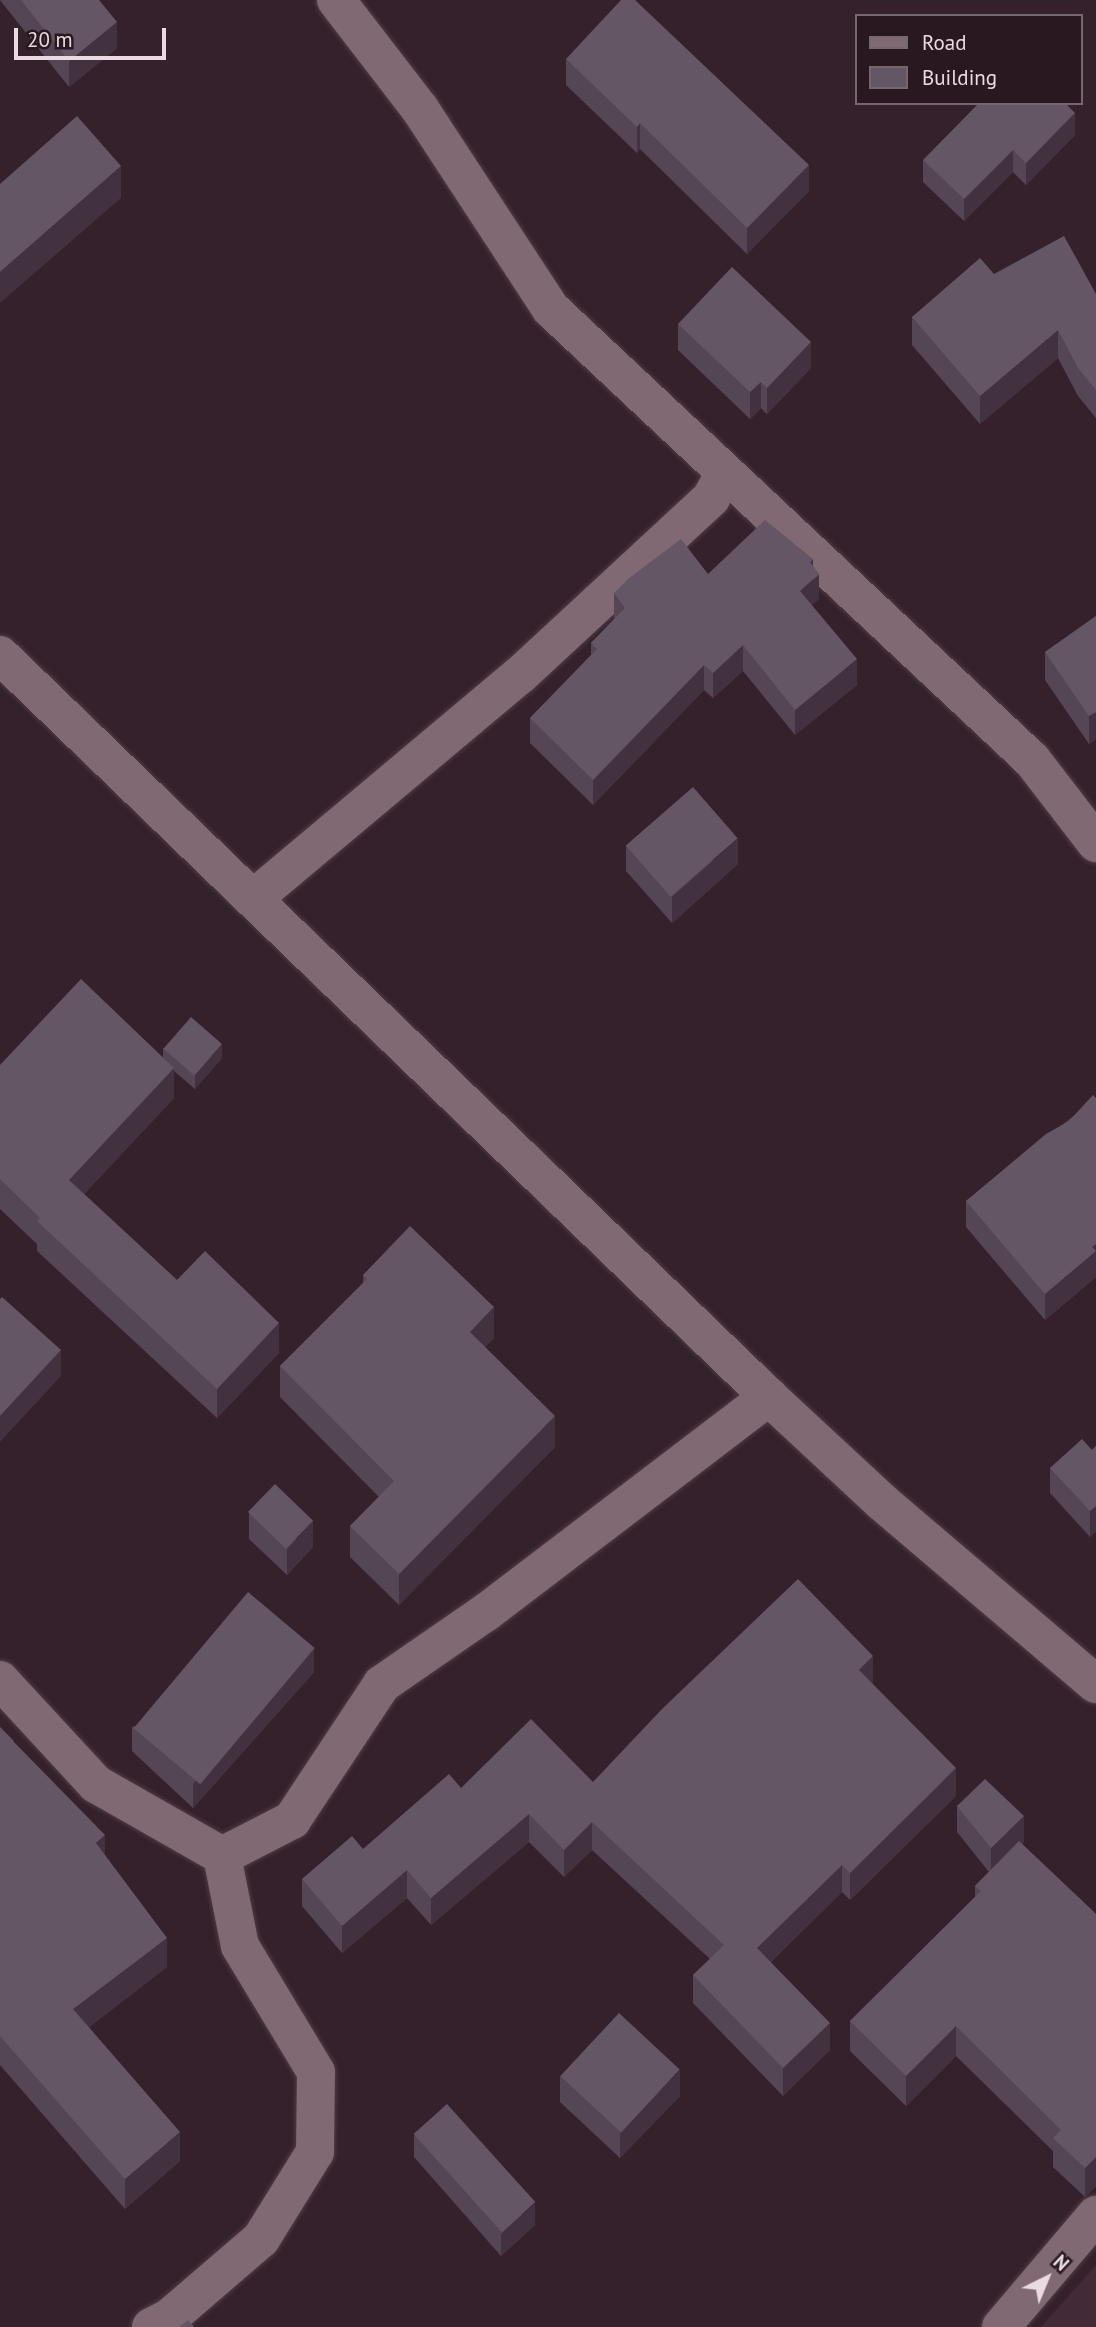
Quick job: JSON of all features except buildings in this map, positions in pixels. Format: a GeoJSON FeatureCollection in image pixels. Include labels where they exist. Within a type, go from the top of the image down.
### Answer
{"type":"FeatureCollection","features":[{"type":"Feature","properties":{"kind":"street"},"geometry":{"type":"LineString","coordinates":[[336,0],[420,109],[551,309],[1032,760],[1096,844]]}},
{"type":"Feature","properties":{"kind":"street"},"geometry":{"type":"LineString","coordinates":[[254,898],[519,676],[711,498],[725,473]]}},
{"type":"Feature","properties":{"kind":"street"},"geometry":{"type":"LineString","coordinates":[[0,655],[769,1397],[882,1502],[1096,1684]]}},
{"type":"Feature","properties":{"kind":"street"},"geometry":{"type":"LineString","coordinates":[[222,1856],[292,1820],[382,1684],[485,1613],[769,1397]]}},
{"type":"Feature","properties":{"kind":"street"},"geometry":{"type":"LineString","coordinates":[[0,1680],[96,1784],[222,1856],[240,1946],[316,2072],[315,2152],[261,2239],[169,2318],[151,2327]]}},
{"type":"Feature","properties":{"kind":"street"},"geometry":{"type":"LineString","coordinates":[[1001,2327],[1096,2215]]}},
{"type":"Feature","properties":{"kind":"shaded area"},"geometry":{"type":"Polygon","coordinates":[[[1096,2265],[1096,2327],[1041,2327],[1096,2265]]]}}]}
